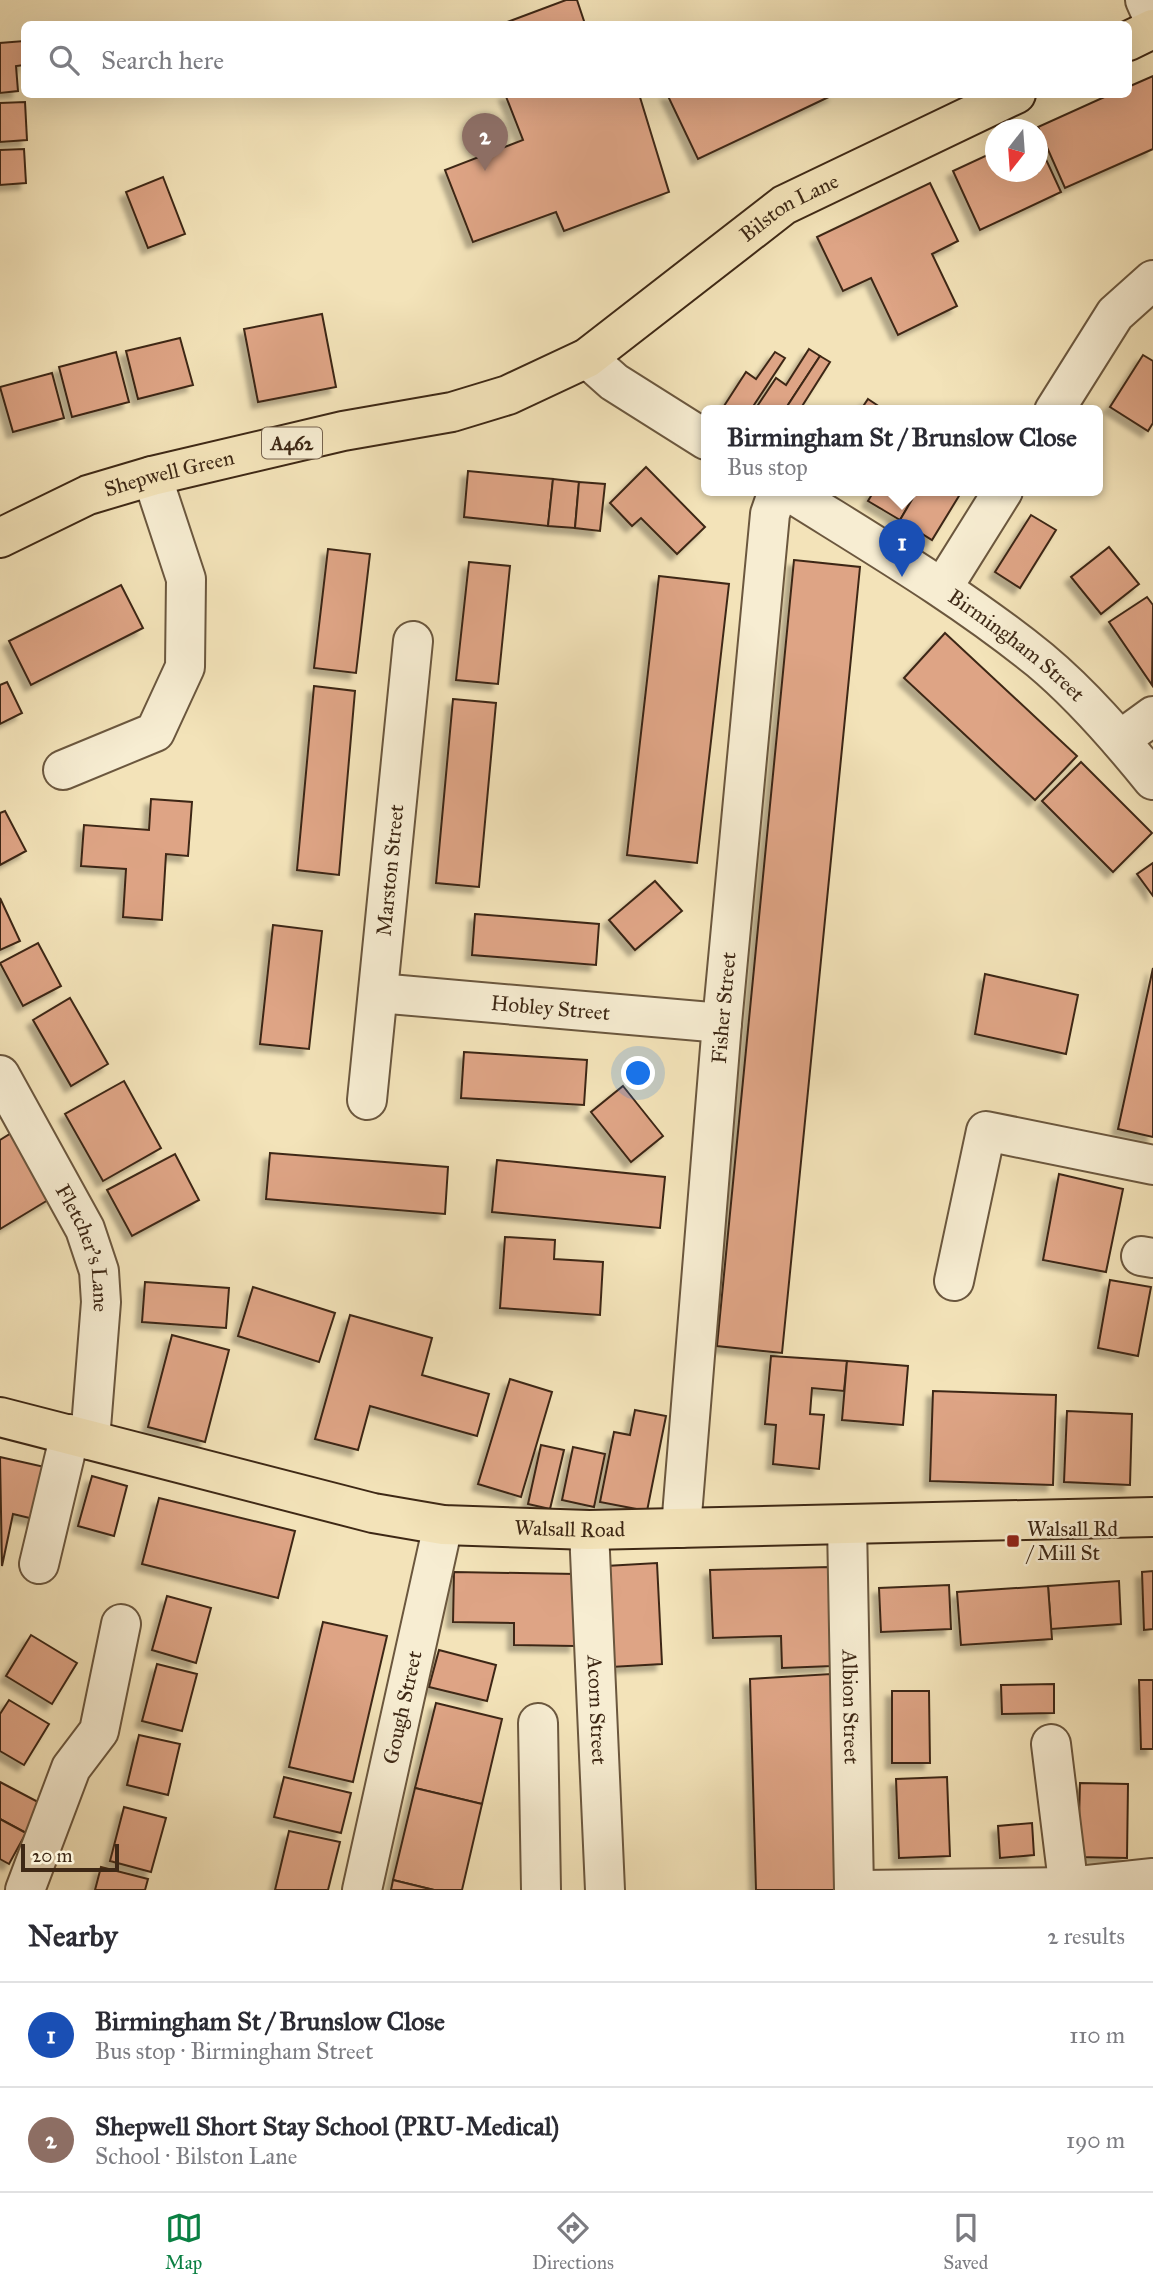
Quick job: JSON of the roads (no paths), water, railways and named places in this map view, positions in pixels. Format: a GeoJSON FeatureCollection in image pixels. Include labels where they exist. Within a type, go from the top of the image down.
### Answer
{"type":"FeatureCollection","features":[{"type":"Feature","properties":{"kind":"main road"},"geometry":{"type":"LineString","coordinates":[[1132,40],[1153,29]]}},
{"type":"Feature","properties":{"kind":"main road","name":"Bilston Lane"},"geometry":{"type":"LineString","coordinates":[[587,358],[784,205],[1008,98]]}},
{"type":"Feature","properties":{"kind":"main road","name":"Shepwell Green"},"geometry":{"type":"LineString","coordinates":[[0,538],[88,495],[152,476],[344,430],[452,412],[508,395],[587,358]]}},
{"type":"Feature","properties":{"kind":"main road","name":"Walsall Road"},"geometry":{"type":"LineString","coordinates":[[0,1416],[373,1513],[443,1525],[589,1530],[847,1525],[1153,1514]]}},
{"type":"Feature","properties":{"kind":"street"},"geometry":{"type":"LineString","coordinates":[[1145,0],[1153,18]]}},
{"type":"Feature","properties":{"kind":"street"},"geometry":{"type":"LineString","coordinates":[[1058,405],[1115,314],[1153,280]]}},
{"type":"Feature","properties":{"kind":"street"},"geometry":{"type":"LineString","coordinates":[[587,358],[614,382],[701,437]]}},
{"type":"Feature","properties":{"kind":"street"},"geometry":{"type":"LineString","coordinates":[[63,770],[155,732],[185,667],[186,579],[152,476]]}},
{"type":"Feature","properties":{"kind":"street","name":"Fisher Street"},"geometry":{"type":"LineString","coordinates":[[681,1528],[722,1023],[770,514],[776,496]]}},
{"type":"Feature","properties":{"kind":"street","name":"Birmingham Street"},"geometry":{"type":"LineString","coordinates":[[796,496],[943,587],[1041,662],[1120,740],[1153,780]]}},
{"type":"Feature","properties":{"kind":"street"},"geometry":{"type":"LineString","coordinates":[[943,587],[1000,496]]}},
{"type":"Feature","properties":{"kind":"street","name":"Marston Street"},"geometry":{"type":"LineString","coordinates":[[367,1100],[413,641]]}},
{"type":"Feature","properties":{"kind":"street"},"geometry":{"type":"LineString","coordinates":[[1120,740],[1153,716]]}},
{"type":"Feature","properties":{"kind":"street","name":"Hobley Street"},"geometry":{"type":"LineString","coordinates":[[378,993],[722,1023]]}},
{"type":"Feature","properties":{"kind":"street","name":"Fletcher's Lane"},"geometry":{"type":"LineString","coordinates":[[0,1075],[85,1229],[99,1271],[100,1301],[80,1437],[39,1564]]}},
{"type":"Feature","properties":{"kind":"street"},"geometry":{"type":"LineString","coordinates":[[954,1281],[986,1131],[1153,1165]]}},
{"type":"Feature","properties":{"kind":"street","name":"Gough Street"},"geometry":{"type":"LineString","coordinates":[[362,1890],[443,1525]]}},
{"type":"Feature","properties":{"kind":"street","name":"Albion Street"},"geometry":{"type":"LineString","coordinates":[[847,1525],[854,1890]]}},
{"type":"Feature","properties":{"kind":"street","name":"Acorn Street"},"geometry":{"type":"LineString","coordinates":[[589,1530],[606,1890]]}},
{"type":"Feature","properties":{"kind":"street"},"geometry":{"type":"LineString","coordinates":[[25,1890],[71,1768],[99,1731],[121,1624]]}},
{"type":"Feature","properties":{"kind":"street"},"geometry":{"type":"LineString","coordinates":[[538,1723],[541,1890]]}},
{"type":"Feature","properties":{"kind":"street"},"geometry":{"type":"LineString","coordinates":[[1051,1744],[1069,1888]]}},
{"type":"Feature","properties":{"kind":"street"},"geometry":{"type":"LineString","coordinates":[[863,1890],[1069,1888],[1153,1878]]}},
{"type":"Feature","properties":{"kind":"place","name":"Shepwell Short Stay School (PRU-Medical)"},"geometry":{"type":"Point","coordinates":[485,171]}},
{"type":"Feature","properties":{"kind":"place","name":"Birmingham St / Brunslow Close"},"geometry":{"type":"Point","coordinates":[902,577]}},
{"type":"Feature","properties":{"kind":"place","name":"Walsall Rd / Mill St"},"geometry":{"type":"Point","coordinates":[1013,1541]}}]}
